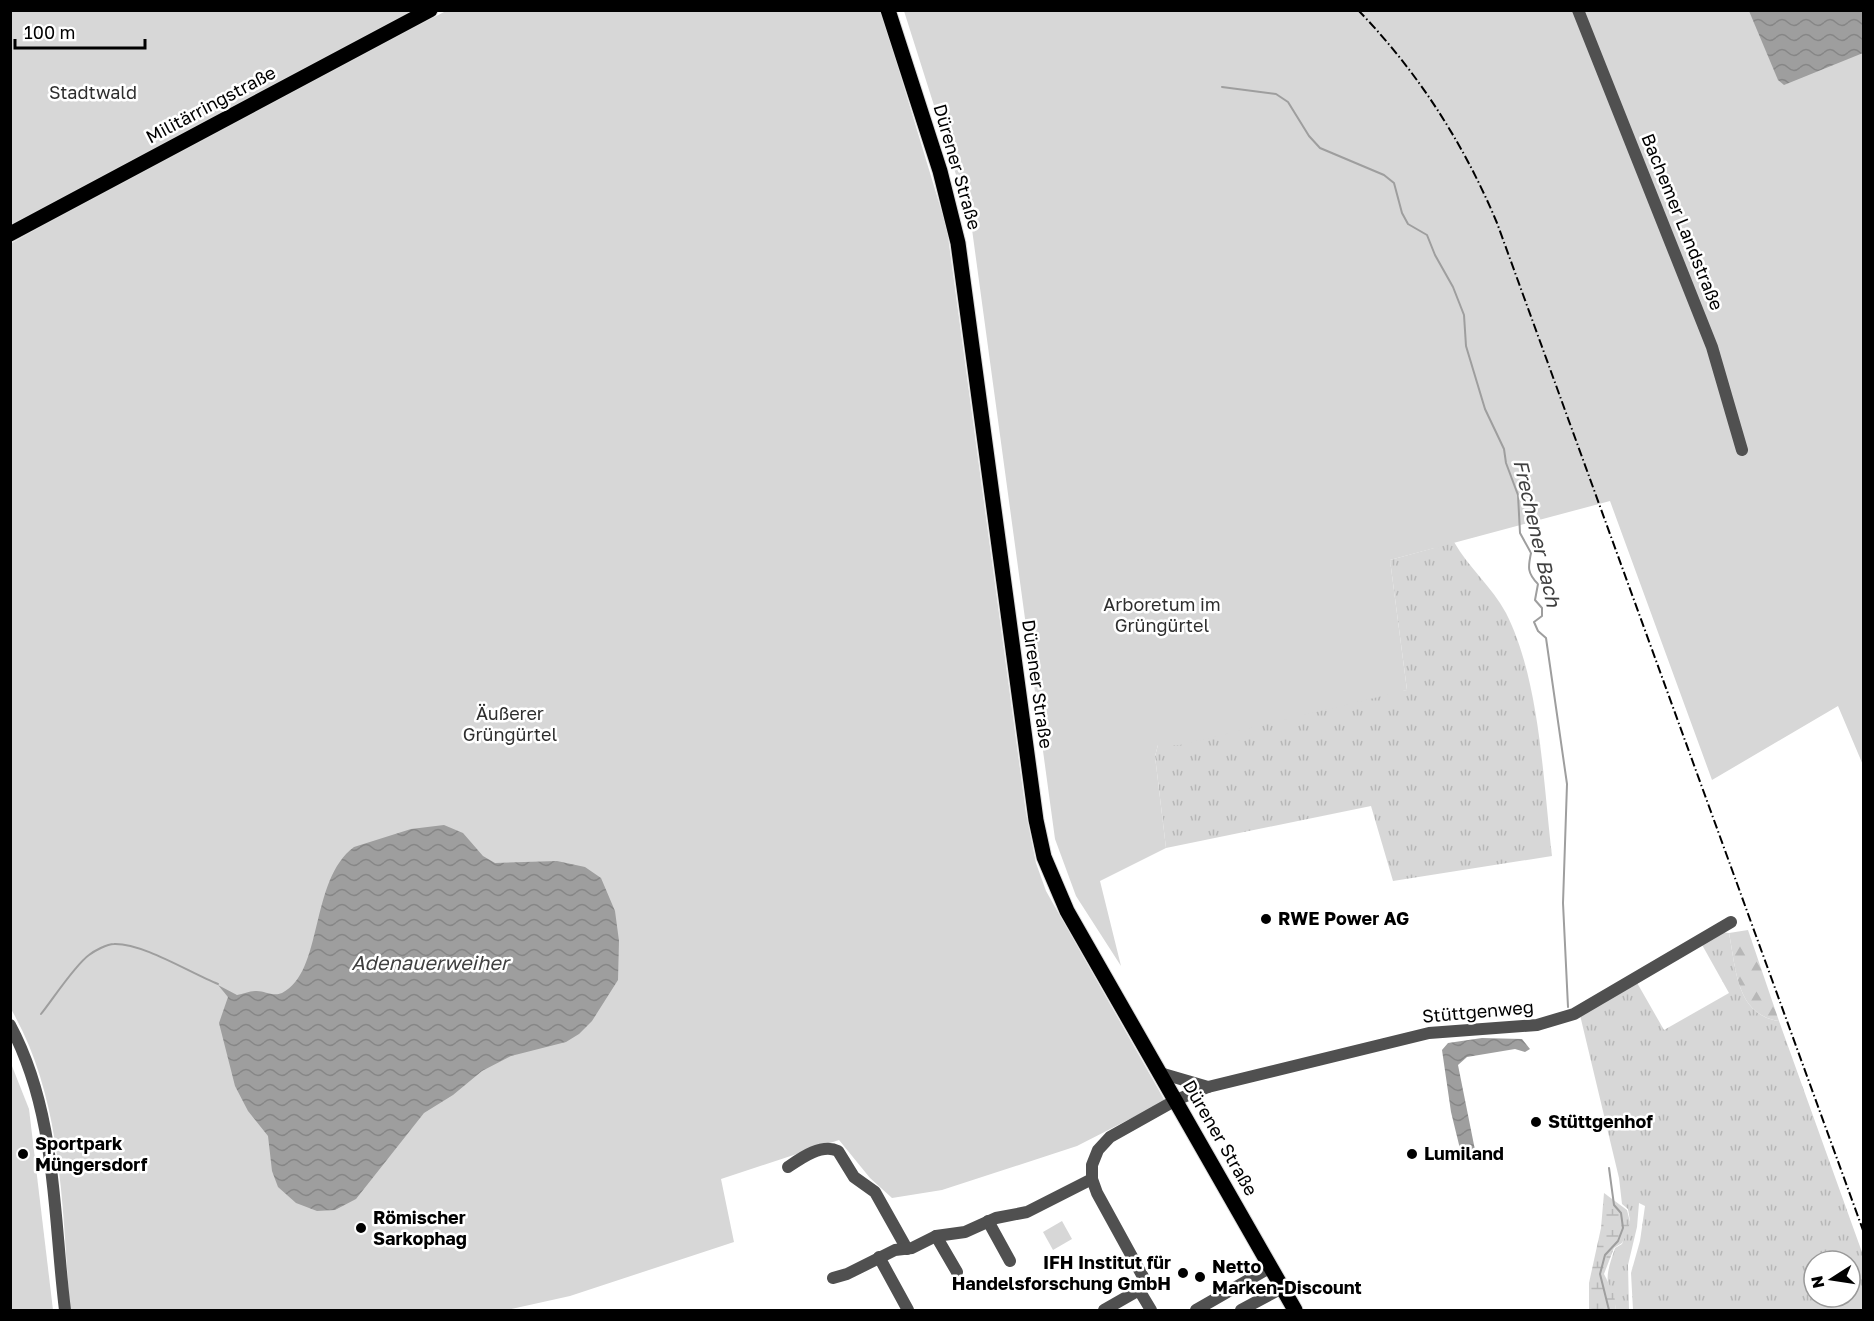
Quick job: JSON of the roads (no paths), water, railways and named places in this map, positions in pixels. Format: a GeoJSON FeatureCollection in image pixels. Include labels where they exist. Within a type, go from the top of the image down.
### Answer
{"type":"FeatureCollection","features":[{"type":"Feature","properties":{"kind":"main road","name":"Militärringstraße"},"geometry":{"type":"LineString","coordinates":[[10,234],[430,10]]}},
{"type":"Feature","properties":{"kind":"main road","name":"Dürener Straße"},"geometry":{"type":"LineString","coordinates":[[888,10],[940,171],[958,243],[1036,820],[1044,857],[1067,911],[1295,1311]]}},
{"type":"Feature","properties":{"kind":"street","name":"Bachemer Landstraße"},"geometry":{"type":"LineString","coordinates":[[1578,10],[1712,347],[1742,450]]}},
{"type":"Feature","properties":{"kind":"street","name":"Stüttgenweg"},"geometry":{"type":"LineString","coordinates":[[1092,1179],[1092,1166],[1098,1150],[1110,1137],[1176,1100],[1208,1087],[1429,1033],[1537,1025],[1571,1015],[1731,922]]}},
{"type":"Feature","properties":{"kind":"street"},"geometry":{"type":"LineString","coordinates":[[10,1025],[30,1066],[46,1124],[65,1311]]}},
{"type":"Feature","properties":{"kind":"street","name":"Stüttgenweg"},"geometry":{"type":"LineString","coordinates":[[1160,1073],[1208,1087]]}},
{"type":"Feature","properties":{"kind":"street"},"geometry":{"type":"LineString","coordinates":[[788,1167],[804,1157],[825,1149],[838,1151],[854,1177],[875,1192],[907,1249]]}},
{"type":"Feature","properties":{"kind":"street"},"geometry":{"type":"LineString","coordinates":[[833,1278],[879,1257],[907,1249],[936,1236],[965,1232],[988,1221],[1028,1212],[1092,1179],[1097,1193],[1147,1284],[1104,1311]]}},
{"type":"Feature","properties":{"kind":"street"},"geometry":{"type":"LineString","coordinates":[[988,1221],[1010,1261]]}},
{"type":"Feature","properties":{"kind":"street"},"geometry":{"type":"LineString","coordinates":[[936,1236],[957,1272]]}},
{"type":"Feature","properties":{"kind":"street"},"geometry":{"type":"LineString","coordinates":[[879,1257],[908,1311]]}},
{"type":"Feature","properties":{"kind":"street"},"geometry":{"type":"LineString","coordinates":[[1196,1311],[1271,1267]]}},
{"type":"Feature","properties":{"kind":"street"},"geometry":{"type":"LineString","coordinates":[[1235,1288],[1243,1310],[1282,1288]]}},
{"type":"Feature","properties":{"kind":"street"},"geometry":{"type":"LineString","coordinates":[[1139,1290],[1151,1311]]}},
{"type":"Feature","properties":{"kind":"water"},"geometry":{"type":"Polygon","coordinates":[[[1749,11],[1863,11],[1863,53],[1784,85],[1778,80],[1749,11]]]}},
{"type":"Feature","properties":{"kind":"water","name":"Adenauerweiher"},"geometry":{"type":"Polygon","coordinates":[[[444,825],[463,833],[483,856],[495,863],[557,861],[585,867],[601,878],[615,911],[619,941],[618,980],[592,1021],[579,1034],[566,1042],[511,1056],[482,1071],[453,1095],[424,1113],[356,1199],[335,1210],[317,1211],[296,1203],[278,1187],[272,1171],[268,1136],[248,1111],[235,1086],[219,1023],[228,997],[218,985],[237,995],[250,991],[282,993],[295,982],[305,966],[330,881],[340,862],[354,847],[411,829],[444,825]]]}},
{"type":"Feature","properties":{"kind":"water"},"geometry":{"type":"Polygon","coordinates":[[[1482,1038],[1522,1039],[1530,1049],[1525,1052],[1515,1049],[1467,1057],[1458,1065],[1476,1155],[1473,1159],[1463,1161],[1451,1112],[1442,1050],[1448,1043],[1482,1038]]]}},
{"type":"Feature","properties":{"kind":"waterway","name":"Frechener Bach"},"geometry":{"type":"LineString","coordinates":[[1222,87],[1276,94],[1288,102],[1309,136],[1320,148],[1384,175],[1394,183],[1402,213],[1408,224],[1427,235],[1464,315],[1466,346],[1485,409],[1504,449],[1506,463],[1518,495],[1520,533],[1531,553],[1529,570],[1538,584],[1535,600],[1542,608],[1542,616],[1534,622],[1538,631],[1546,638],[1567,784],[1563,903],[1568,1007]]}},
{"type":"Feature","properties":{"kind":"waterway"},"geometry":{"type":"LineString","coordinates":[[41,1014],[83,960],[91,953],[111,944],[139,948],[218,984]]}},
{"type":"Feature","properties":{"kind":"waterway","name":"Frechener Bach"},"geometry":{"type":"LineString","coordinates":[[1609,1168],[1614,1205],[1621,1213],[1623,1228],[1618,1241],[1605,1255],[1600,1274],[1609,1310]]}},
{"type":"Feature","properties":{"kind":"railway"},"geometry":{"type":"LineString","coordinates":[[1358,10],[1400,58],[1438,110],[1470,165],[1497,223],[1864,1233]]}},
{"type":"Feature","properties":{"kind":"place","name":"RWE Power AG"},"geometry":{"type":"Point","coordinates":[1266,919]}},
{"type":"Feature","properties":{"kind":"place","name":"Stüttgenhof"},"geometry":{"type":"Point","coordinates":[1536,1122]}},
{"type":"Feature","properties":{"kind":"place","name":"Sportpark Müngersdorf"},"geometry":{"type":"Point","coordinates":[23,1154]}},
{"type":"Feature","properties":{"kind":"place","name":"Lumiland"},"geometry":{"type":"Point","coordinates":[1412,1154]}},
{"type":"Feature","properties":{"kind":"place","name":"Römischer Sarkophag"},"geometry":{"type":"Point","coordinates":[361,1228]}},
{"type":"Feature","properties":{"kind":"place","name":"IFH Institut für Handelsforschung GmbH"},"geometry":{"type":"Point","coordinates":[1183,1273]}},
{"type":"Feature","properties":{"kind":"place","name":"Netto Marken-Discount"},"geometry":{"type":"Point","coordinates":[1200,1277]}},
{"type":"Feature","properties":{"kind":"park label","name":"Stadtwald"},"geometry":{"type":"Point","coordinates":[93,93]}},
{"type":"Feature","properties":{"kind":"park label","name":"Arboretum im Grüngürtel"},"geometry":{"type":"Point","coordinates":[1162,615]}},
{"type":"Feature","properties":{"kind":"park label","name":"Äußerer Grüngürtel"},"geometry":{"type":"Point","coordinates":[510,724]}}]}
